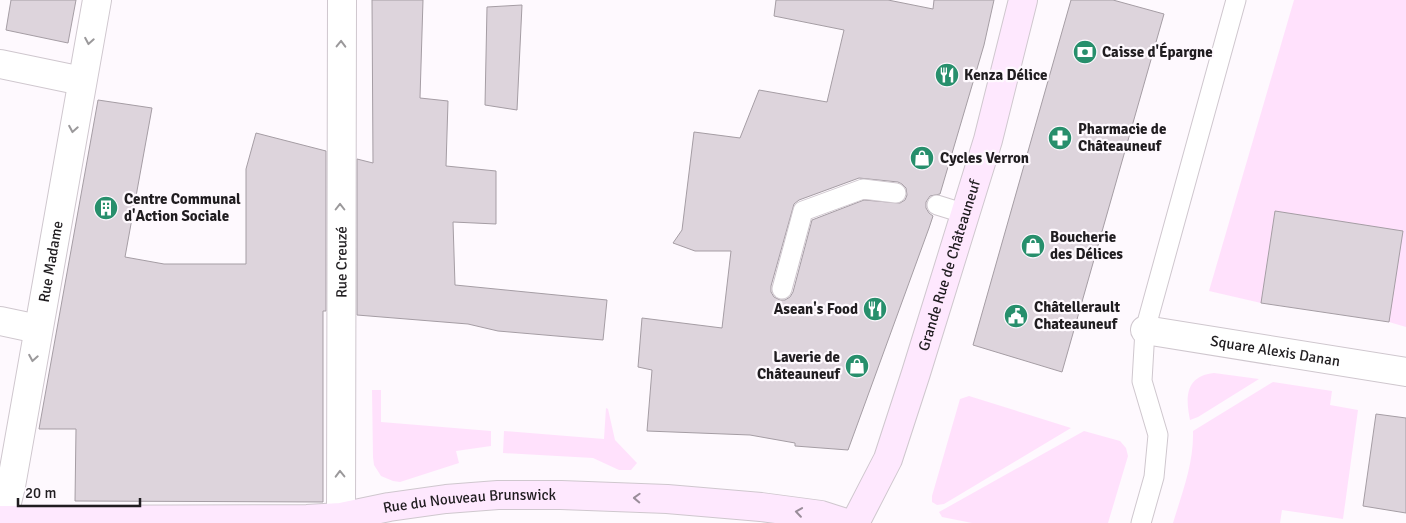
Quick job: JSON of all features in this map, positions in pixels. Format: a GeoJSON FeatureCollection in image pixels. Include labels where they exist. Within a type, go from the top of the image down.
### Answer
{"type":"FeatureCollection","features":[{"type":"Feature","properties":{"kind":"street","name":"Rue Madame"},"geometry":{"type":"LineString","coordinates":[[2,521],[11,486],[97,0]]}},
{"type":"Feature","properties":{"kind":"street","name":"Rue Creuzé"},"geometry":{"type":"LineString","coordinates":[[341,520],[342,0]]}},
{"type":"Feature","properties":{"kind":"street","name":"Grande Rue de Châteauneuf"},"geometry":{"type":"LineString","coordinates":[[855,523],[888,458],[988,140],[1023,0]]}},
{"type":"Feature","properties":{"kind":"street"},"geometry":{"type":"LineString","coordinates":[[0,64],[82,81]]}},
{"type":"Feature","properties":{"kind":"street"},"geometry":{"type":"LineString","coordinates":[[0,321],[38,329]]}},
{"type":"Feature","properties":{"kind":"street","name":"Square Alexis Danan"},"geometry":{"type":"LineString","coordinates":[[1145,330],[1406,372]]}},
{"type":"Feature","properties":{"kind":"street","name":"Rue du Nouveau Brunswick"},"geometry":{"type":"LineString","coordinates":[[2,521],[341,520],[389,507],[446,499],[498,495],[561,495],[667,499],[761,507],[821,515],[846,523]]}},
{"type":"Feature","properties":{"kind":"lane"},"geometry":{"type":"LineString","coordinates":[[1141,523],[1154,477],[1158,435],[1142,381],[1145,330],[1236,0]]}},
{"type":"Feature","properties":{"kind":"lane"},"geometry":{"type":"LineString","coordinates":[[782,288],[803,211],[864,189],[896,193]]}},
{"type":"Feature","properties":{"kind":"lane"},"geometry":{"type":"LineString","coordinates":[[936,205],[966,214]]}},
{"type":"Feature","properties":{"kind":"shaded area"},"geometry":{"type":"Polygon","coordinates":[[[1294,0],[1406,0],[1406,327],[1389,322],[1402,231],[1275,212],[1261,303],[1209,291],[1294,0]]]}},
{"type":"Feature","properties":{"kind":"shaded area"},"geometry":{"type":"Polygon","coordinates":[[[1214,373],[1259,379],[1198,417],[1190,420],[1188,395],[1193,383],[1198,378],[1214,373]]]}},
{"type":"Feature","properties":{"kind":"shaded area"},"geometry":{"type":"Polygon","coordinates":[[[1273,382],[1332,391],[1330,405],[1358,410],[1343,519],[1282,510],[1280,523],[1173,523],[1192,455],[1193,431],[1273,382]]]}},
{"type":"Feature","properties":{"kind":"shaded area"},"geometry":{"type":"Polygon","coordinates":[[[372,390],[381,390],[381,422],[491,431],[491,446],[456,451],[459,463],[400,482],[381,476],[374,465],[373,457],[372,390]]]}},
{"type":"Feature","properties":{"kind":"shaded area"},"geometry":{"type":"Polygon","coordinates":[[[969,396],[1071,428],[944,504],[937,505],[932,502],[932,496],[960,399],[969,396]]]}},
{"type":"Feature","properties":{"kind":"shaded area"},"geometry":{"type":"Polygon","coordinates":[[[606,408],[608,409],[615,440],[637,463],[631,470],[619,470],[593,458],[503,453],[504,431],[604,439],[606,408]]]}},
{"type":"Feature","properties":{"kind":"shaded area"},"geometry":{"type":"Polygon","coordinates":[[[1084,431],[1120,441],[1126,448],[1128,456],[1108,523],[972,523],[942,517],[939,512],[1084,431]]]}},
{"type":"Feature","properties":{"kind":"building"},"geometry":{"type":"Polygon","coordinates":[[[11,0],[76,0],[68,43],[6,30],[11,0]]]}},
{"type":"Feature","properties":{"kind":"building"},"geometry":{"type":"Polygon","coordinates":[[[372,0],[423,0],[420,98],[448,101],[446,166],[496,171],[496,224],[453,222],[455,285],[607,300],[603,340],[498,331],[468,324],[357,315],[357,159],[373,163],[372,0]]]}},
{"type":"Feature","properties":{"kind":"building"},"geometry":{"type":"Polygon","coordinates":[[[776,0],[888,0],[933,9],[934,0],[994,0],[984,45],[940,194],[930,196],[926,202],[926,208],[933,216],[848,450],[795,446],[795,443],[750,435],[647,431],[652,370],[638,367],[642,318],[722,328],[731,251],[695,251],[673,243],[682,230],[694,132],[740,138],[759,90],[827,102],[844,30],[774,16],[776,0]],[[859,178],[799,200],[794,204],[771,286],[771,292],[774,297],[785,300],[793,292],[812,220],[864,200],[900,203],[905,200],[907,195],[906,188],[898,182],[859,178]]]}},
{"type":"Feature","properties":{"kind":"building"},"geometry":{"type":"Polygon","coordinates":[[[1071,0],[1113,0],[1164,14],[1062,372],[973,345],[1071,0]]]}},
{"type":"Feature","properties":{"kind":"building"},"geometry":{"type":"Polygon","coordinates":[[[522,5],[517,110],[485,105],[487,7],[522,5]]]}},
{"type":"Feature","properties":{"kind":"building"},"geometry":{"type":"Polygon","coordinates":[[[98,100],[152,108],[125,257],[164,264],[246,264],[246,169],[256,133],[326,151],[326,311],[323,311],[323,502],[75,501],[76,429],[39,429],[98,100]]]}},
{"type":"Feature","properties":{"kind":"building"},"geometry":{"type":"Polygon","coordinates":[[[1275,211],[1403,231],[1389,322],[1261,303],[1275,211]]]}},
{"type":"Feature","properties":{"kind":"building"},"geometry":{"type":"Polygon","coordinates":[[[1376,414],[1406,418],[1406,513],[1363,506],[1376,414]]]}},
{"type":"Feature","properties":{"kind":"place","name":"Caisse d'Épargne"},"geometry":{"type":"Point","coordinates":[1085,52]}},
{"type":"Feature","properties":{"kind":"place","name":"Kenza Délice"},"geometry":{"type":"Point","coordinates":[947,75]}},
{"type":"Feature","properties":{"kind":"place","name":"Pharmacie de Châteauneuf"},"geometry":{"type":"Point","coordinates":[1060,138]}},
{"type":"Feature","properties":{"kind":"place","name":"Cycles Verron"},"geometry":{"type":"Point","coordinates":[922,158]}},
{"type":"Feature","properties":{"kind":"place","name":"Centre Communal d'Action Sociale"},"geometry":{"type":"Point","coordinates":[106,208]}},
{"type":"Feature","properties":{"kind":"place","name":"Boucherie des Délices"},"geometry":{"type":"Point","coordinates":[1033,246]}},
{"type":"Feature","properties":{"kind":"place","name":"Asean's Food"},"geometry":{"type":"Point","coordinates":[875,309]}},
{"type":"Feature","properties":{"kind":"place","name":"Châtellerault Chateauneuf"},"geometry":{"type":"Point","coordinates":[1016,316]}},
{"type":"Feature","properties":{"kind":"place","name":"Laverie de Châteauneuf"},"geometry":{"type":"Point","coordinates":[857,366]}}]}
